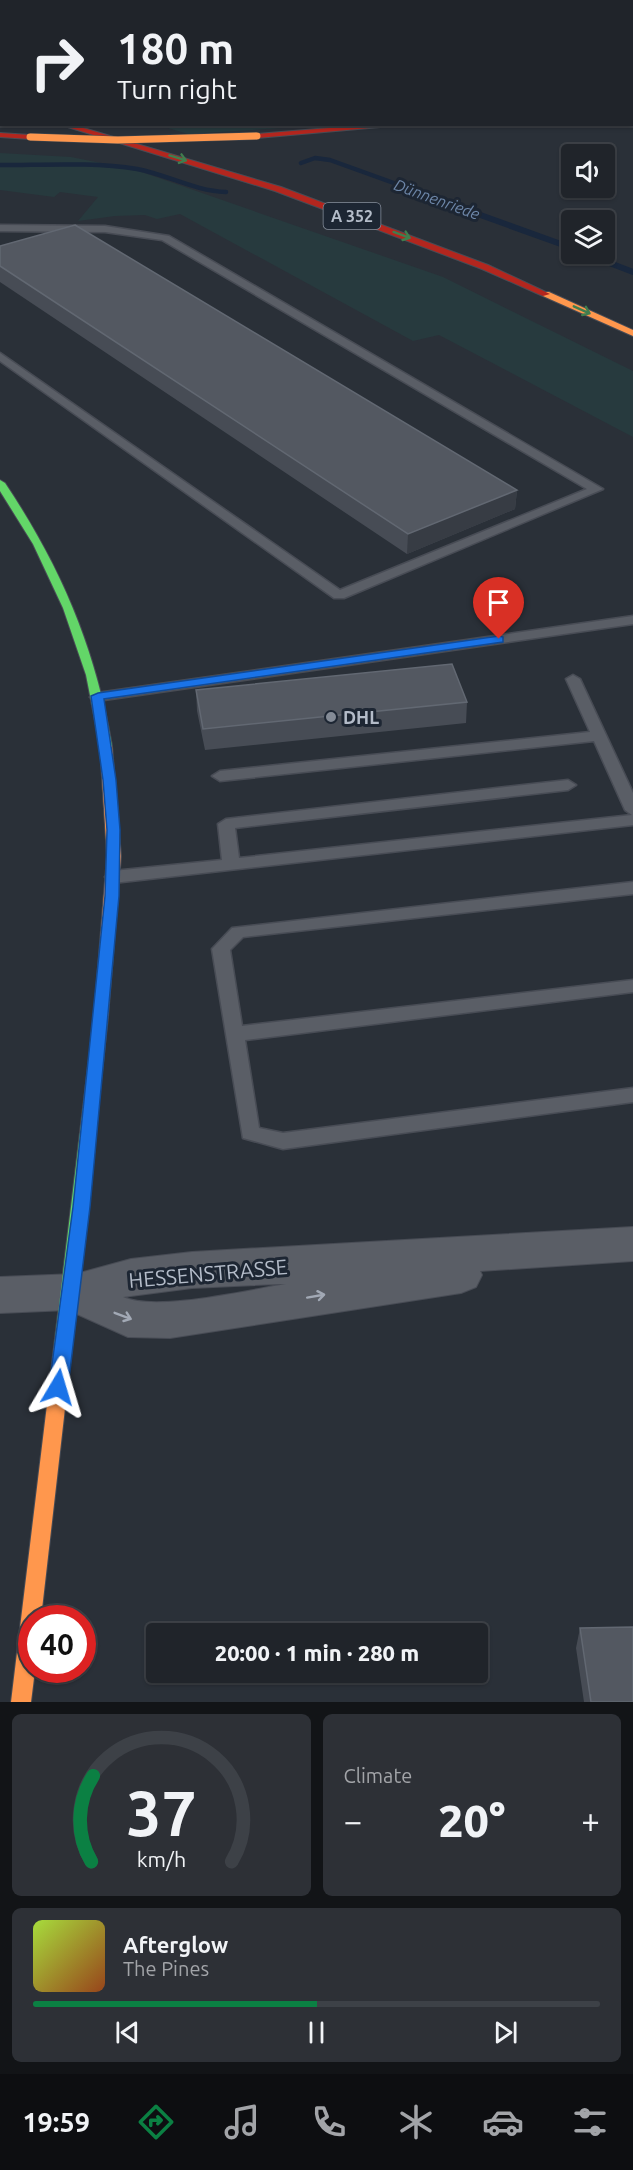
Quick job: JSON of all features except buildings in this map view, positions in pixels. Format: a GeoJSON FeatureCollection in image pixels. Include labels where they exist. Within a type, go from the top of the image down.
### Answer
{"type":"FeatureCollection","features":[{"type":"Feature","properties":{"kind":"main road","name":"A 352"},"geometry":{"type":"LineString","coordinates":[[68,126],[278,189],[474,263],[633,333]]}},
{"type":"Feature","properties":{"kind":"main road"},"geometry":{"type":"LineString","coordinates":[[126,126],[207,150]]}},
{"type":"Feature","properties":{"kind":"main road"},"geometry":{"type":"LineString","coordinates":[[0,135],[129,140],[257,136],[385,126]]}},
{"type":"Feature","properties":{"kind":"main road"},"geometry":{"type":"LineString","coordinates":[[0,483],[31,528],[53,566],[84,646],[98,696],[110,780],[113,877],[105,981],[21,1702]]}},
{"type":"Feature","properties":{"kind":"street","name":"HESSENSTRASSE"},"geometry":{"type":"LineString","coordinates":[[70,1292],[131,1277],[182,1271],[633,1244]]}},
{"type":"Feature","properties":{"kind":"street","name":"HESSENSTRASSE"},"geometry":{"type":"LineString","coordinates":[[70,1292],[128,1319],[170,1320],[332,1293],[633,1251]]}},
{"type":"Feature","properties":{"kind":"street"},"geometry":{"type":"LineString","coordinates":[[0,1295],[70,1292]]}},
{"type":"Feature","properties":{"kind":"lane"},"geometry":{"type":"LineString","coordinates":[[0,228],[129,231],[165,238],[597,489],[339,596],[0,356]]}},
{"type":"Feature","properties":{"kind":"lane"},"geometry":{"type":"LineString","coordinates":[[98,696],[633,620]]}},
{"type":"Feature","properties":{"kind":"lane"},"geometry":{"type":"LineString","coordinates":[[573,679],[633,810]]}},
{"type":"Feature","properties":{"kind":"lane"},"geometry":{"type":"LineString","coordinates":[[220,776],[599,736]]}},
{"type":"Feature","properties":{"kind":"lane"},"geometry":{"type":"LineString","coordinates":[[231,864],[226,824],[568,785]]}},
{"type":"Feature","properties":{"kind":"lane"},"geometry":{"type":"LineString","coordinates":[[113,877],[633,820]]}},
{"type":"Feature","properties":{"kind":"lane"},"geometry":{"type":"LineString","coordinates":[[633,888],[238,932],[221,949],[250,1133],[283,1141],[633,1095]]}},
{"type":"Feature","properties":{"kind":"lane"},"geometry":{"type":"LineString","coordinates":[[236,1034],[633,986]]}},
{"type":"Feature","properties":{"kind":"green space"},"geometry":{"type":"Polygon","coordinates":[[[161,126],[315,126],[188,134],[161,126]]]}},
{"type":"Feature","properties":{"kind":"green space"},"geometry":{"type":"Polygon","coordinates":[[[0,153],[71,157],[136,170],[443,277],[633,371],[633,437],[439,335],[413,341],[180,214],[157,219],[145,215],[78,221],[98,197],[60,192],[54,197],[0,190],[0,153]]]}},
{"type":"Feature","properties":{"kind":"waterway","name":"Dünnenriede"},"geometry":{"type":"LineString","coordinates":[[301,163],[315,158],[330,160],[427,195]]}},
{"type":"Feature","properties":{"kind":"waterway","name":"Dünnenriede"},"geometry":{"type":"LineString","coordinates":[[0,165],[69,164],[137,169],[203,189],[226,192]]}},
{"type":"Feature","properties":{"kind":"waterway","name":"Dünnenriede"},"geometry":{"type":"LineString","coordinates":[[422,194],[561,244]]}},
{"type":"Feature","properties":{"kind":"waterway","name":"Dünnenriede"},"geometry":{"type":"LineString","coordinates":[[612,264],[633,272]]}},
{"type":"Feature","properties":{"kind":"traffic: fast"},"geometry":{"type":"LineString","coordinates":[[0,483],[38,544],[69,608],[92,675],[106,746]]}},
{"type":"Feature","properties":{"kind":"traffic: fast"},"geometry":{"type":"LineString","coordinates":[[63,1347],[101,1017]]}},
{"type":"Feature","properties":{"kind":"traffic: slow"},"geometry":{"type":"LineString","coordinates":[[30,137],[118,140],[257,136]]}},
{"type":"Feature","properties":{"kind":"traffic: slow"},"geometry":{"type":"LineString","coordinates":[[546,294],[633,333]]}},
{"type":"Feature","properties":{"kind":"traffic: slow"},"geometry":{"type":"LineString","coordinates":[[101,1017],[114,856],[106,746]]}},
{"type":"Feature","properties":{"kind":"traffic: slow"},"geometry":{"type":"LineString","coordinates":[[21,1702],[63,1347]]}},
{"type":"Feature","properties":{"kind":"traffic: jam"},"geometry":{"type":"LineString","coordinates":[[68,126],[278,189],[485,267],[546,294]]}},
{"type":"Feature","properties":{"kind":"traffic: jam"},"geometry":{"type":"LineString","coordinates":[[257,136],[385,126]]}},
{"type":"Feature","properties":{"kind":"traffic: jam"},"geometry":{"type":"LineString","coordinates":[[0,135],[30,137]]}},
{"type":"Feature","properties":{"kind":"place","name":"DHL"},"geometry":{"type":"Point","coordinates":[331,717]}},
{"type":"Feature","properties":{"kind":"route"},"geometry":{"type":"LineString","coordinates":[[58,1387],[82,1207],[110,935],[114,830],[110,780],[98,696],[499,639]]}}]}
